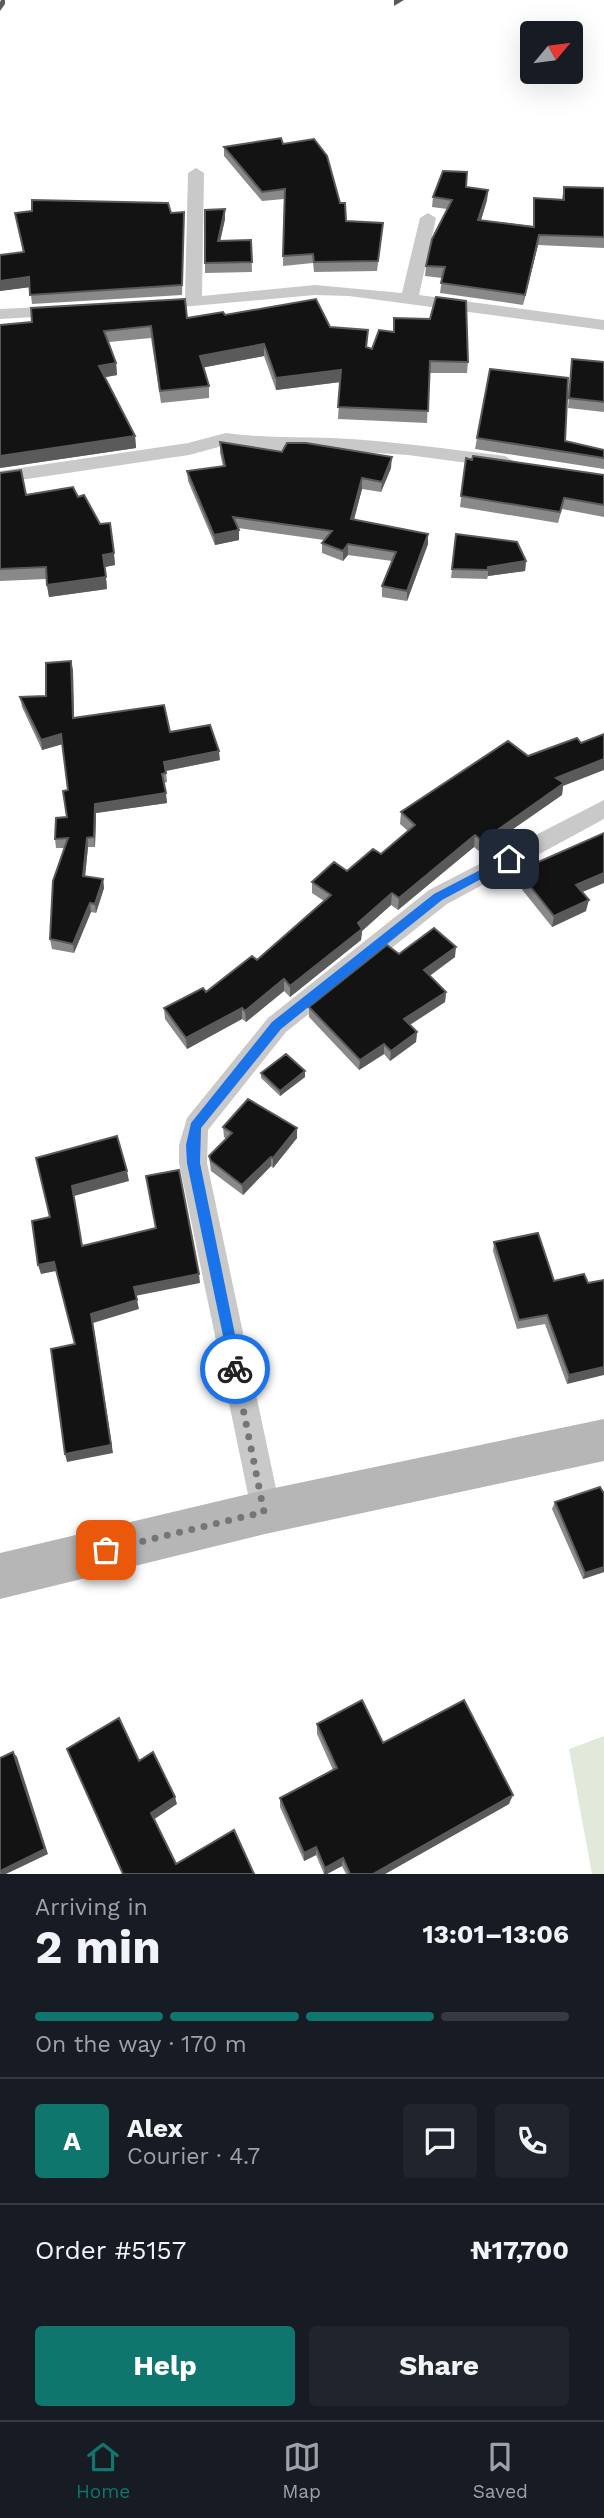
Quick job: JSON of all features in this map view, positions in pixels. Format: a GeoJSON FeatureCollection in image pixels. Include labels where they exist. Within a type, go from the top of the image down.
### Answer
{"type":"FeatureCollection","features":[{"type":"Feature","properties":{"kind":"street"},"geometry":{"type":"LineString","coordinates":[[192,303],[195,173]]}},
{"type":"Feature","properties":{"kind":"street"},"geometry":{"type":"LineString","coordinates":[[410,298],[428,218]]}},
{"type":"Feature","properties":{"kind":"street"},"geometry":{"type":"LineString","coordinates":[[133,307],[314,290],[410,298],[604,326]]}},
{"type":"Feature","properties":{"kind":"street"},"geometry":{"type":"LineString","coordinates":[[0,314],[81,310]]}},
{"type":"Feature","properties":{"kind":"street"},"geometry":{"type":"LineString","coordinates":[[0,477],[100,464],[189,449],[226,439],[272,445],[330,444],[408,449],[525,465]]}},
{"type":"Feature","properties":{"kind":"street"},"geometry":{"type":"LineString","coordinates":[[264,1512],[193,1163],[192,1145],[196,1126],[276,1025],[438,897],[604,810]]}},
{"type":"Feature","properties":{"kind":"street"},"geometry":{"type":"LineString","coordinates":[[0,1576],[264,1512],[604,1440]]}},
{"type":"Feature","properties":{"kind":"green space"},"geometry":{"type":"Polygon","coordinates":[[[604,1736],[604,1874],[592,1874],[569,1749],[604,1736]]]}},
{"type":"Feature","properties":{"kind":"building"},"geometry":{"type":"Polygon","coordinates":[[[281,138],[283,144],[314,139],[327,156],[340,203],[345,203],[346,221],[383,223],[378,261],[314,262],[313,254],[283,256],[285,189],[262,192],[224,147],[281,138]]]}},
{"type":"Feature","properties":{"kind":"building"},"geometry":{"type":"Polygon","coordinates":[[[443,171],[467,172],[466,187],[488,190],[478,220],[534,227],[534,198],[564,200],[564,187],[604,188],[604,237],[539,235],[525,295],[441,283],[445,267],[426,266],[432,239],[452,200],[433,197],[443,171]]]}},
{"type":"Feature","properties":{"kind":"building"},"geometry":{"type":"Polygon","coordinates":[[[32,200],[168,203],[171,213],[184,212],[182,285],[30,295],[29,277],[0,281],[0,255],[24,252],[15,213],[32,211],[32,200]]]}},
{"type":"Feature","properties":{"kind":"building"},"geometry":{"type":"Polygon","coordinates":[[[225,209],[218,241],[251,240],[252,262],[205,263],[205,210],[225,209]]]}},
{"type":"Feature","properties":{"kind":"building"},"geometry":{"type":"Polygon","coordinates":[[[436,297],[466,301],[468,362],[430,361],[428,411],[338,407],[341,370],[276,378],[264,344],[200,356],[209,386],[160,391],[151,326],[104,331],[116,363],[99,366],[135,436],[0,456],[0,325],[32,322],[31,308],[185,299],[187,318],[223,312],[225,315],[316,299],[330,327],[368,330],[366,347],[372,349],[379,330],[394,332],[394,318],[430,319],[436,297]]]}},
{"type":"Feature","properties":{"kind":"building"},"geometry":{"type":"Polygon","coordinates":[[[572,359],[604,362],[604,402],[569,398],[572,359]]]}},
{"type":"Feature","properties":{"kind":"building"},"geometry":{"type":"Polygon","coordinates":[[[490,369],[568,378],[565,441],[604,450],[604,458],[477,438],[490,369]]]}},
{"type":"Feature","properties":{"kind":"building"},"geometry":{"type":"Polygon","coordinates":[[[220,442],[282,452],[287,443],[306,443],[392,457],[382,482],[362,478],[351,519],[428,534],[407,591],[382,586],[396,552],[348,544],[343,551],[322,543],[332,531],[233,517],[239,530],[214,535],[187,471],[225,466],[220,442]]]}},
{"type":"Feature","properties":{"kind":"building"},"geometry":{"type":"Polygon","coordinates":[[[473,456],[604,475],[604,505],[564,498],[560,512],[461,496],[466,458],[472,460],[473,456]]]}},
{"type":"Feature","properties":{"kind":"building"},"geometry":{"type":"Polygon","coordinates":[[[21,470],[26,495],[73,487],[78,497],[84,495],[100,524],[110,523],[114,553],[103,555],[106,577],[47,585],[46,567],[0,569],[0,473],[21,470]]]}},
{"type":"Feature","properties":{"kind":"building"},"geometry":{"type":"Polygon","coordinates":[[[456,534],[517,542],[526,561],[488,567],[488,570],[452,569],[456,534]]]}},
{"type":"Feature","properties":{"kind":"building"},"geometry":{"type":"Polygon","coordinates":[[[71,661],[73,718],[164,705],[170,732],[210,725],[219,751],[164,762],[166,773],[162,774],[166,793],[95,804],[94,837],[87,838],[83,876],[103,879],[95,904],[90,903],[73,944],[50,939],[53,881],[68,838],[55,839],[56,818],[67,817],[63,791],[68,790],[61,734],[41,740],[20,697],[46,696],[46,663],[71,661]]]}},
{"type":"Feature","properties":{"kind":"building"},"geometry":{"type":"Polygon","coordinates":[[[604,734],[604,759],[556,778],[564,783],[482,841],[475,835],[399,898],[392,893],[358,923],[362,929],[290,986],[284,979],[245,1011],[242,1008],[186,1038],[164,1008],[203,988],[206,992],[252,956],[257,960],[331,895],[312,882],[334,862],[347,871],[373,849],[381,854],[415,825],[401,812],[508,741],[528,756],[577,738],[581,743],[604,734]]]}},
{"type":"Feature","properties":{"kind":"building"},"geometry":{"type":"Polygon","coordinates":[[[604,833],[604,873],[576,885],[589,900],[554,916],[518,871],[604,833]]]}},
{"type":"Feature","properties":{"kind":"building"},"geometry":{"type":"Polygon","coordinates":[[[434,928],[456,947],[424,970],[446,992],[404,1019],[417,1032],[391,1051],[384,1044],[360,1060],[309,1007],[387,945],[399,954],[434,928]]]}},
{"type":"Feature","properties":{"kind":"building"},"geometry":{"type":"Polygon","coordinates":[[[286,1054],[305,1071],[280,1091],[261,1073],[286,1054]]]}},
{"type":"Feature","properties":{"kind":"building"},"geometry":{"type":"Polygon","coordinates":[[[248,1099],[297,1128],[273,1158],[242,1185],[211,1161],[209,1156],[232,1133],[223,1127],[248,1099]]]}},
{"type":"Feature","properties":{"kind":"building"},"geometry":{"type":"Polygon","coordinates":[[[117,1136],[127,1171],[72,1186],[82,1246],[156,1228],[146,1176],[179,1170],[199,1274],[134,1287],[137,1300],[91,1314],[111,1445],[65,1454],[51,1349],[75,1344],[54,1262],[38,1265],[32,1221],[50,1217],[36,1158],[117,1136]]]}},
{"type":"Feature","properties":{"kind":"building"},"geometry":{"type":"Polygon","coordinates":[[[538,1233],[554,1281],[584,1274],[588,1283],[604,1280],[604,1367],[569,1375],[547,1315],[519,1320],[494,1242],[538,1233]]]}},
{"type":"Feature","properties":{"kind":"building"},"geometry":{"type":"Polygon","coordinates":[[[600,1487],[604,1492],[604,1567],[585,1573],[555,1502],[600,1487]]]}},
{"type":"Feature","properties":{"kind":"building"},"geometry":{"type":"Polygon","coordinates":[[[362,1700],[383,1743],[464,1700],[513,1795],[373,1874],[350,1874],[343,1858],[325,1868],[316,1847],[304,1853],[280,1798],[337,1768],[317,1724],[362,1700]]]}},
{"type":"Feature","properties":{"kind":"building"},"geometry":{"type":"Polygon","coordinates":[[[119,1718],[139,1761],[153,1752],[175,1797],[151,1813],[176,1864],[234,1830],[254,1874],[123,1874],[67,1749],[119,1718]]]}},
{"type":"Feature","properties":{"kind":"building"},"geometry":{"type":"Polygon","coordinates":[[[13,1752],[45,1849],[0,1871],[0,1758],[13,1752]]]}},
{"type":"Feature","properties":{"kind":"way so far"},"geometry":{"type":"LineString","coordinates":[[106,1550],[264,1512],[235,1369]]}},
{"type":"Feature","properties":{"kind":"route"},"geometry":{"type":"LineString","coordinates":[[235,1369],[193,1163],[192,1145],[196,1126],[276,1025],[438,897],[509,859]]}}]}
